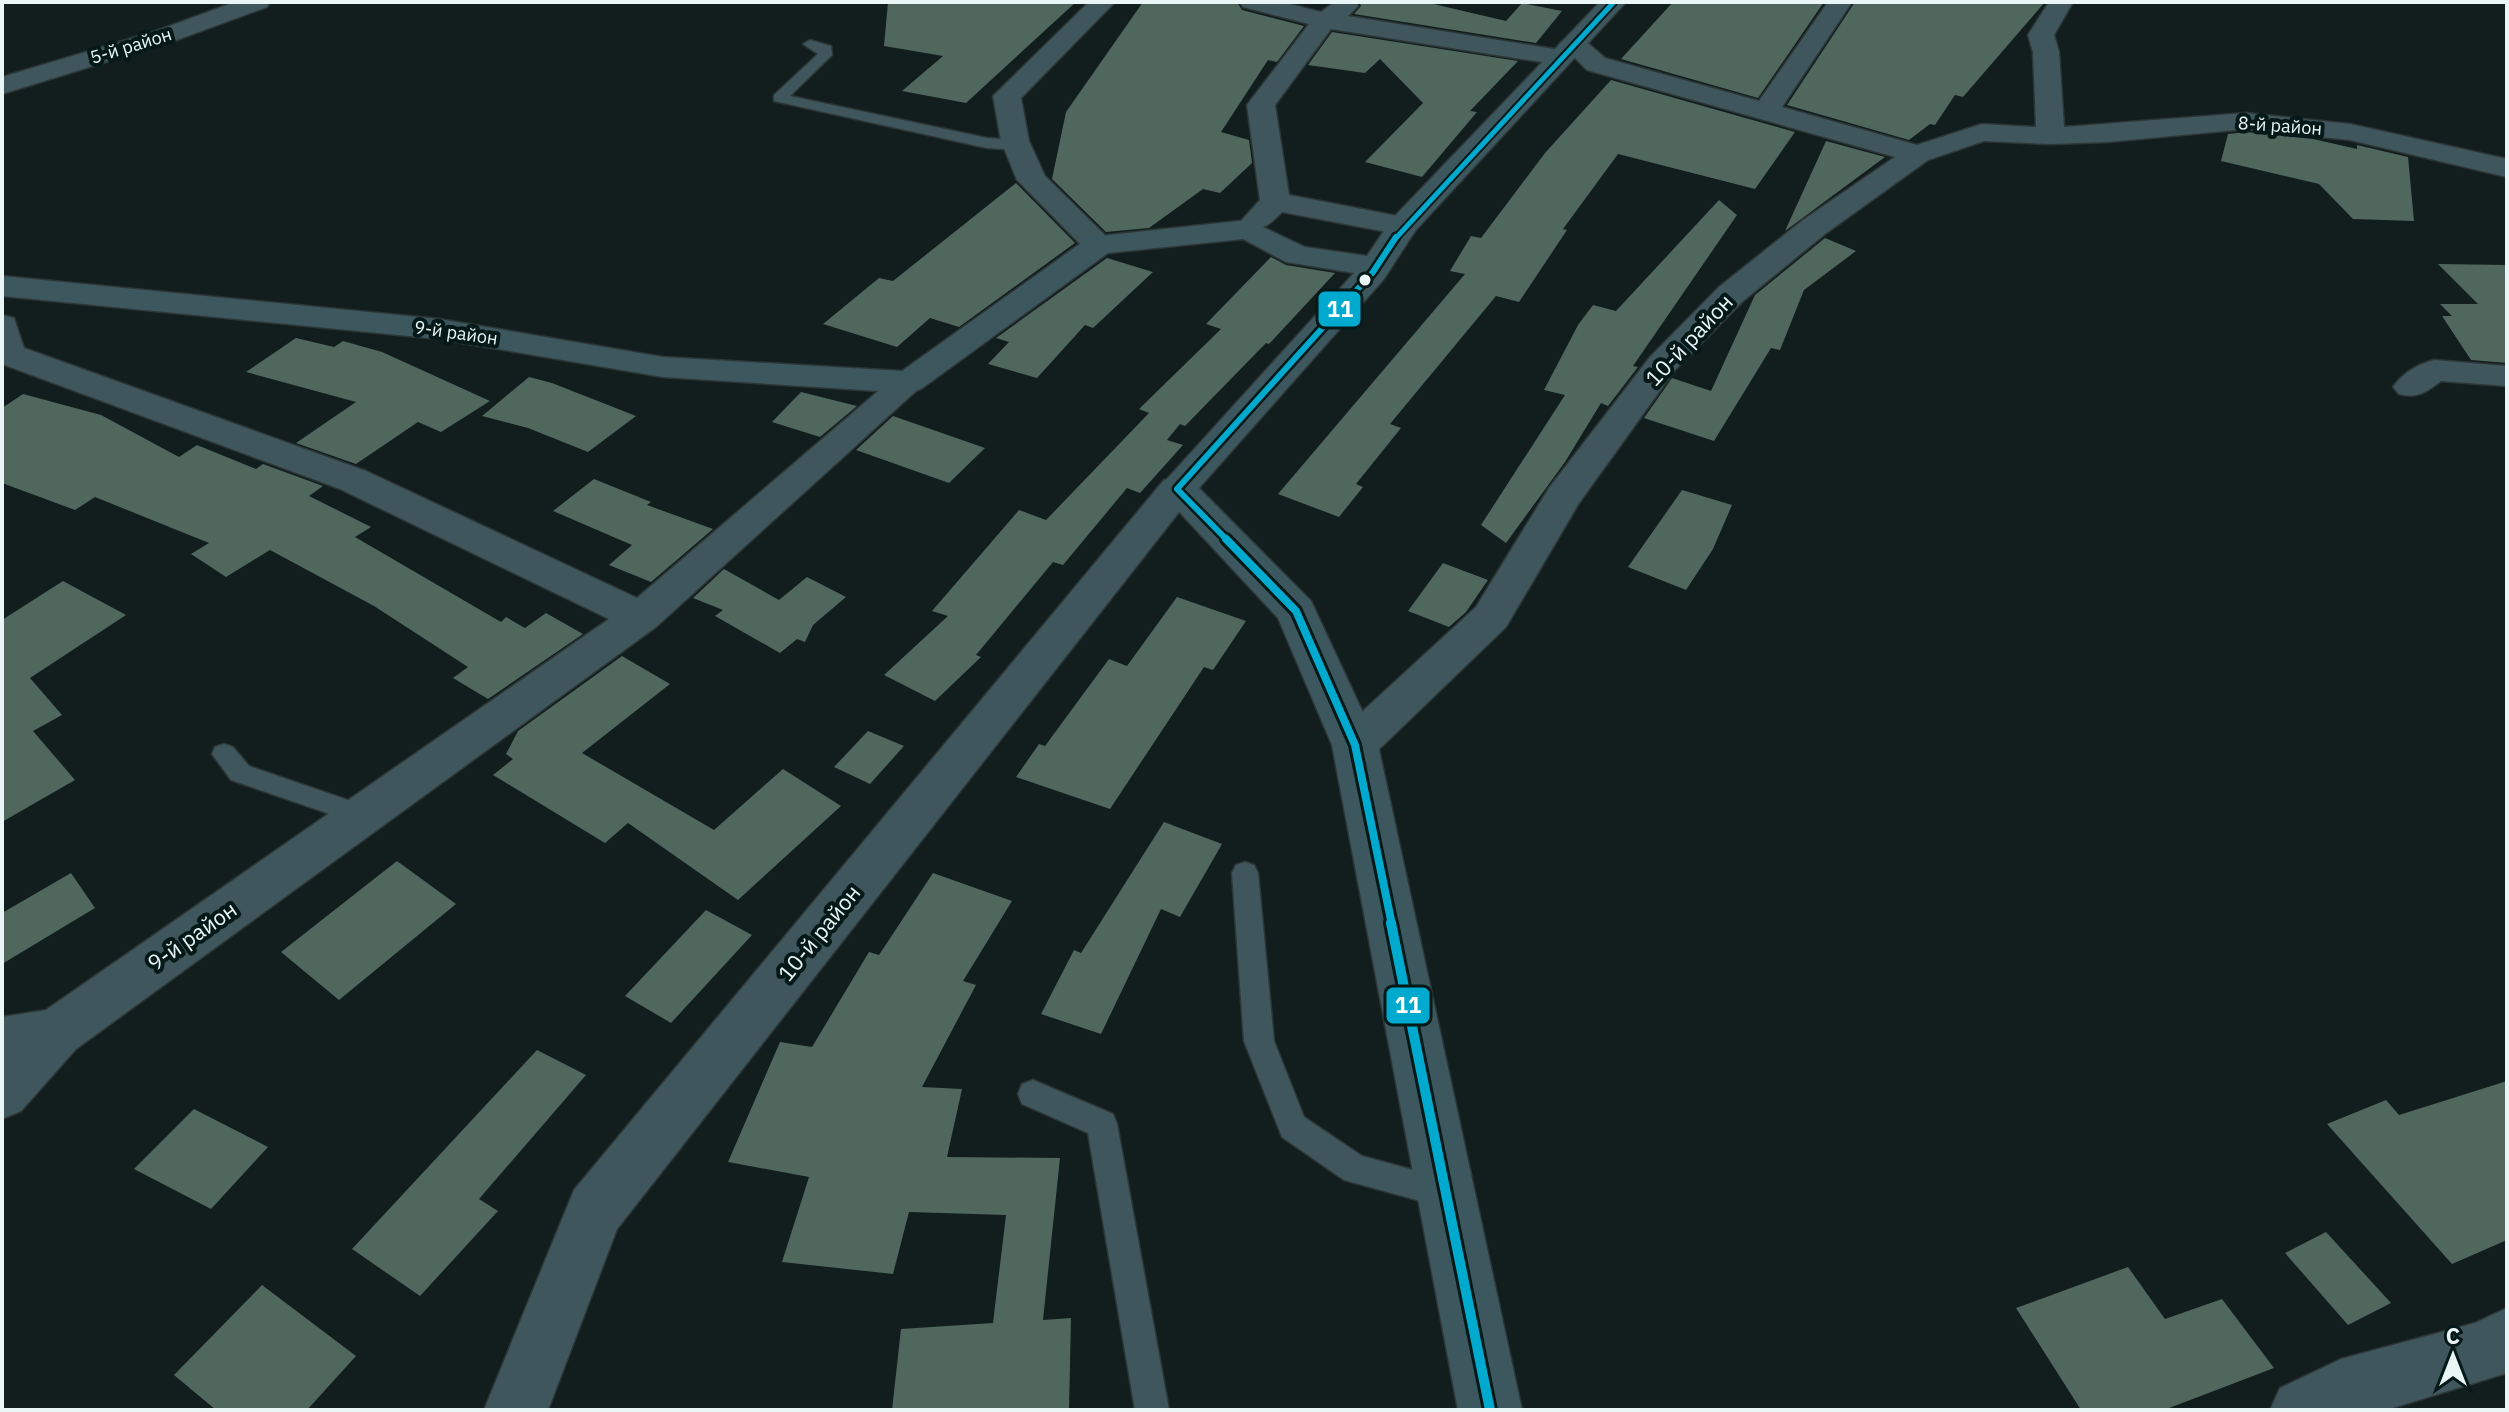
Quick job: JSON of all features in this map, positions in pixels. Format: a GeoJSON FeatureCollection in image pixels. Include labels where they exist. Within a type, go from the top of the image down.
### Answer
{"type":"FeatureCollection","features":[{"type":"Feature","properties":{"kind":"street","name":"5-й район"},"geometry":{"type":"LineString","coordinates":[[2,86],[165,36],[258,2]]}},
{"type":"Feature","properties":{"kind":"street"},"geometry":{"type":"LineString","coordinates":[[1103,2],[1007,96],[1019,145],[1032,180],[1099,245],[1248,229],[1297,255],[1375,267]]}},
{"type":"Feature","properties":{"kind":"street"},"geometry":{"type":"LineString","coordinates":[[1252,2],[1325,20],[1567,50],[1596,64],[1918,154]]}},
{"type":"Feature","properties":{"kind":"street"},"geometry":{"type":"LineString","coordinates":[[1275,202],[1261,105],[1325,20],[1352,2]]}},
{"type":"Feature","properties":{"kind":"street"},"geometry":{"type":"LineString","coordinates":[[1490,1410],[1355,745],[1296,611],[1177,489],[1375,267],[1403,226],[1614,2]]}},
{"type":"Feature","properties":{"kind":"street"},"geometry":{"type":"LineString","coordinates":[[1766,110],[1840,2]]}},
{"type":"Feature","properties":{"kind":"street"},"geometry":{"type":"LineString","coordinates":[[2050,136],[2047,65],[2041,35],[2061,2]]}},
{"type":"Feature","properties":{"kind":"street","name":"8-й район"},"geometry":{"type":"LineString","coordinates":[[2050,136],[2246,121],[2350,132],[2507,167]]}},
{"type":"Feature","properties":{"kind":"street","name":"10-й район"},"geometry":{"type":"LineString","coordinates":[[1355,745],[1491,617],[1563,497],[1662,364],[1731,294],[1814,227],[1918,154],[1982,132],[2050,136]]}},
{"type":"Feature","properties":{"kind":"street"},"geometry":{"type":"LineString","coordinates":[[1275,202],[1317,207],[1403,226]]}},
{"type":"Feature","properties":{"kind":"street"},"geometry":{"type":"LineString","coordinates":[[1248,229],[1275,202]]}},
{"type":"Feature","properties":{"kind":"street","name":"9-й район"},"geometry":{"type":"LineString","coordinates":[[2,1093],[57,1032],[641,617],[909,382],[1099,245]]}},
{"type":"Feature","properties":{"kind":"street","name":"9-й район"},"geometry":{"type":"LineString","coordinates":[[2,286],[439,329],[663,367],[909,382]]}},
{"type":"Feature","properties":{"kind":"street"},"geometry":{"type":"LineString","coordinates":[[4,346],[353,480],[641,617]]}},
{"type":"Feature","properties":{"kind":"street"},"geometry":{"type":"LineString","coordinates":[[2411,387],[2434,370],[2507,376]]}},
{"type":"Feature","properties":{"kind":"street","name":"10-й район"},"geometry":{"type":"LineString","coordinates":[[516,1410],[595,1210],[1177,489]]}},
{"type":"Feature","properties":{"kind":"street","name":"9-й район"},"geometry":{"type":"LineString","coordinates":[[2,1041],[57,1032]]}},
{"type":"Feature","properties":{"kind":"street"},"geometry":{"type":"LineString","coordinates":[[2302,1410],[2341,1391],[2486,1351],[2507,1339]]}},
{"type":"Feature","properties":{"kind":"lane"},"geometry":{"type":"LineString","coordinates":[[810,44],[826,49],[825,55],[779,98],[987,143],[1019,145]]}},
{"type":"Feature","properties":{"kind":"lane"},"geometry":{"type":"LineString","coordinates":[[224,754],[240,773],[362,815]]}},
{"type":"Feature","properties":{"kind":"lane"},"geometry":{"type":"LineString","coordinates":[[1245,873],[1259,1041],[1293,1127],[1355,1169],[1448,1194]]}},
{"type":"Feature","properties":{"kind":"lane"},"geometry":{"type":"LineString","coordinates":[[1033,1094],[1102,1124],[1152,1410]]}},
{"type":"Feature","properties":{"kind":"building"},"geometry":{"type":"Polygon","coordinates":[[[888,2],[1076,2],[966,103],[902,91],[943,56],[884,46],[888,2]]]}},
{"type":"Feature","properties":{"kind":"building"},"geometry":{"type":"Polygon","coordinates":[[[1143,2],[1237,2],[1242,10],[1304,26],[1277,62],[1268,60],[1221,132],[1249,140],[1252,163],[1220,193],[1203,189],[1149,228],[1106,232],[1052,179],[1066,112],[1143,2]]]}},
{"type":"Feature","properties":{"kind":"building"},"geometry":{"type":"Polygon","coordinates":[[[1359,2],[1425,2],[1506,21],[1522,3],[1562,11],[1536,43],[1354,14],[1361,6],[1359,2]]]}},
{"type":"Feature","properties":{"kind":"building"},"geometry":{"type":"Polygon","coordinates":[[[1673,2],[1824,2],[1758,98],[1621,59],[1673,2]]]}},
{"type":"Feature","properties":{"kind":"building"},"geometry":{"type":"Polygon","coordinates":[[[1855,2],[2045,2],[1963,97],[1955,95],[1935,125],[1930,124],[1909,140],[1787,105],[1855,2]]]}},
{"type":"Feature","properties":{"kind":"building"},"geometry":{"type":"Polygon","coordinates":[[[1332,32],[1518,61],[1470,111],[1477,112],[1422,177],[1365,162],[1423,103],[1380,59],[1365,73],[1308,65],[1332,32]]]}},
{"type":"Feature","properties":{"kind":"building"},"geometry":{"type":"Polygon","coordinates":[[[1611,80],[1795,132],[1755,189],[1618,154],[1563,229],[1567,230],[1519,302],[1496,296],[1390,424],[1401,428],[1356,484],[1363,487],[1339,517],[1278,494],[1465,274],[1450,271],[1471,236],[1481,238],[1545,153],[1611,80]]]}},
{"type":"Feature","properties":{"kind":"building"},"geometry":{"type":"Polygon","coordinates":[[[2246,132],[2313,139],[2357,149],[2357,145],[2408,157],[2414,221],[2353,219],[2319,184],[2221,161],[2228,134],[2246,132]]]}},
{"type":"Feature","properties":{"kind":"building"},"geometry":{"type":"Polygon","coordinates":[[[1826,141],[1885,157],[1785,231],[1826,141]]]}},
{"type":"Feature","properties":{"kind":"building"},"geometry":{"type":"Polygon","coordinates":[[[1016,183],[1075,243],[959,327],[930,318],[897,347],[823,324],[879,278],[893,281],[1016,183]]]}},
{"type":"Feature","properties":{"kind":"building"},"geometry":{"type":"Polygon","coordinates":[[[1719,200],[1737,215],[1633,366],[1638,367],[1608,406],[1601,403],[1565,462],[1506,543],[1481,525],[1565,395],[1544,390],[1578,325],[1593,305],[1616,311],[1719,200]]]}},
{"type":"Feature","properties":{"kind":"building"},"geometry":{"type":"Polygon","coordinates":[[[1825,238],[1856,251],[1804,290],[1780,350],[1771,348],[1714,441],[1644,418],[1672,378],[1711,391],[1755,295],[1825,238]]]}},
{"type":"Feature","properties":{"kind":"building"},"geometry":{"type":"Polygon","coordinates":[[[1271,257],[1286,265],[1335,273],[1269,344],[1266,343],[1185,426],[1180,424],[1167,440],[1183,445],[1140,493],[1127,488],[1063,565],[1053,562],[976,655],[981,657],[935,701],[884,675],[948,616],[932,611],[1019,510],[1046,520],[1149,413],[1139,409],[1221,329],[1206,324],[1271,257]]]}},
{"type":"Feature","properties":{"kind":"building"},"geometry":{"type":"Polygon","coordinates":[[[1107,258],[1153,272],[1093,328],[1085,325],[1037,378],[988,364],[1009,342],[996,338],[1107,258]]]}},
{"type":"Feature","properties":{"kind":"building"},"geometry":{"type":"Polygon","coordinates":[[[2438,264],[2507,265],[2507,363],[2471,360],[2442,316],[2452,316],[2440,304],[2478,304],[2438,264]]]}},
{"type":"Feature","properties":{"kind":"building"},"geometry":{"type":"Polygon","coordinates":[[[296,338],[334,347],[343,341],[382,352],[490,401],[441,432],[418,422],[356,464],[296,443],[356,402],[246,372],[296,338]]]}},
{"type":"Feature","properties":{"kind":"building"},"geometry":{"type":"Polygon","coordinates":[[[529,377],[636,416],[588,452],[528,428],[482,416],[529,377]]]}},
{"type":"Feature","properties":{"kind":"building"},"geometry":{"type":"Polygon","coordinates":[[[801,392],[857,406],[820,437],[772,422],[801,392]]]}},
{"type":"Feature","properties":{"kind":"building"},"geometry":{"type":"Polygon","coordinates":[[[23,394],[101,415],[179,457],[197,445],[256,469],[263,464],[323,486],[309,496],[371,527],[355,537],[501,622],[506,617],[525,628],[546,613],[583,634],[488,699],[453,678],[468,667],[374,606],[270,550],[226,577],[191,554],[209,543],[95,497],[75,510],[2,483],[2,408],[23,394]]]}},
{"type":"Feature","properties":{"kind":"building"},"geometry":{"type":"Polygon","coordinates":[[[893,416],[985,448],[949,483],[856,450],[893,416]]]}},
{"type":"Feature","properties":{"kind":"building"},"geometry":{"type":"Polygon","coordinates":[[[594,479],[651,502],[647,505],[713,529],[651,582],[609,565],[632,545],[553,511],[594,479]]]}},
{"type":"Feature","properties":{"kind":"building"},"geometry":{"type":"Polygon","coordinates":[[[1682,490],[1732,505],[1713,549],[1686,590],[1628,567],[1682,490]]]}},
{"type":"Feature","properties":{"kind":"building"},"geometry":{"type":"Polygon","coordinates":[[[1443,563],[1488,580],[1466,612],[1449,627],[1408,611],[1443,563]]]}},
{"type":"Feature","properties":{"kind":"building"},"geometry":{"type":"Polygon","coordinates":[[[724,569],[779,600],[807,577],[846,597],[813,625],[805,642],[797,639],[780,653],[715,616],[723,610],[693,598],[724,569]]]}},
{"type":"Feature","properties":{"kind":"building"},"geometry":{"type":"Polygon","coordinates":[[[63,581],[126,615],[30,678],[62,715],[33,731],[75,780],[2,822],[2,620],[63,581]]]}},
{"type":"Feature","properties":{"kind":"building"},"geometry":{"type":"Polygon","coordinates":[[[1177,597],[1246,621],[1213,670],[1204,667],[1110,809],[1016,777],[1039,744],[1045,746],[1109,659],[1127,666],[1177,597]]]}},
{"type":"Feature","properties":{"kind":"building"},"geometry":{"type":"Polygon","coordinates":[[[622,656],[670,684],[582,753],[714,830],[783,769],[841,806],[738,900],[628,823],[605,843],[493,775],[513,759],[506,754],[518,731],[622,656]]]}},
{"type":"Feature","properties":{"kind":"building"},"geometry":{"type":"Polygon","coordinates":[[[868,731],[904,746],[870,784],[834,767],[868,731]]]}},
{"type":"Feature","properties":{"kind":"building"},"geometry":{"type":"Polygon","coordinates":[[[1164,822],[1222,844],[1180,917],[1161,909],[1101,1034],[1041,1014],[1074,950],[1081,953],[1164,822]]]}},
{"type":"Feature","properties":{"kind":"building"},"geometry":{"type":"Polygon","coordinates":[[[397,861],[456,904],[339,1000],[281,952],[397,861]]]}},
{"type":"Feature","properties":{"kind":"building"},"geometry":{"type":"Polygon","coordinates":[[[71,873],[95,908],[2,964],[2,913],[71,873]]]}},
{"type":"Feature","properties":{"kind":"building"},"geometry":{"type":"Polygon","coordinates":[[[933,873],[1012,901],[963,981],[976,985],[922,1087],[962,1089],[947,1157],[1060,1158],[1043,1320],[1071,1318],[1069,1410],[892,1410],[901,1329],[993,1323],[1006,1215],[909,1212],[893,1274],[782,1262],[809,1177],[728,1162],[780,1042],[812,1047],[869,952],[879,955],[933,873]]]}},
{"type":"Feature","properties":{"kind":"building"},"geometry":{"type":"Polygon","coordinates":[[[706,910],[752,935],[671,1023],[625,996],[706,910]]]}},
{"type":"Feature","properties":{"kind":"building"},"geometry":{"type":"Polygon","coordinates":[[[537,1050],[586,1075],[479,1199],[498,1211],[420,1296],[352,1249],[537,1050]]]}},
{"type":"Feature","properties":{"kind":"building"},"geometry":{"type":"Polygon","coordinates":[[[2507,1081],[2507,1240],[2452,1264],[2327,1124],[2386,1100],[2399,1115],[2507,1081]]]}},
{"type":"Feature","properties":{"kind":"building"},"geometry":{"type":"Polygon","coordinates":[[[194,1109],[268,1147],[211,1209],[134,1169],[194,1109]]]}},
{"type":"Feature","properties":{"kind":"building"},"geometry":{"type":"Polygon","coordinates":[[[2326,1232],[2391,1303],[2348,1325],[2285,1253],[2326,1232]]]}},
{"type":"Feature","properties":{"kind":"building"},"geometry":{"type":"Polygon","coordinates":[[[2128,1267],[2165,1319],[2222,1299],[2274,1368],[2164,1410],[2081,1410],[2016,1308],[2128,1267]]]}},
{"type":"Feature","properties":{"kind":"building"},"geometry":{"type":"Polygon","coordinates":[[[262,1285],[356,1356],[307,1410],[216,1410],[174,1375],[262,1285]]]}},
{"type":"Feature","properties":{"kind":"transit line","name":"11"},"geometry":{"type":"LineString","coordinates":[[1490,1410],[1355,745],[1296,611],[1177,489],[1373,272],[1403,226],[1614,2]]}}]}
